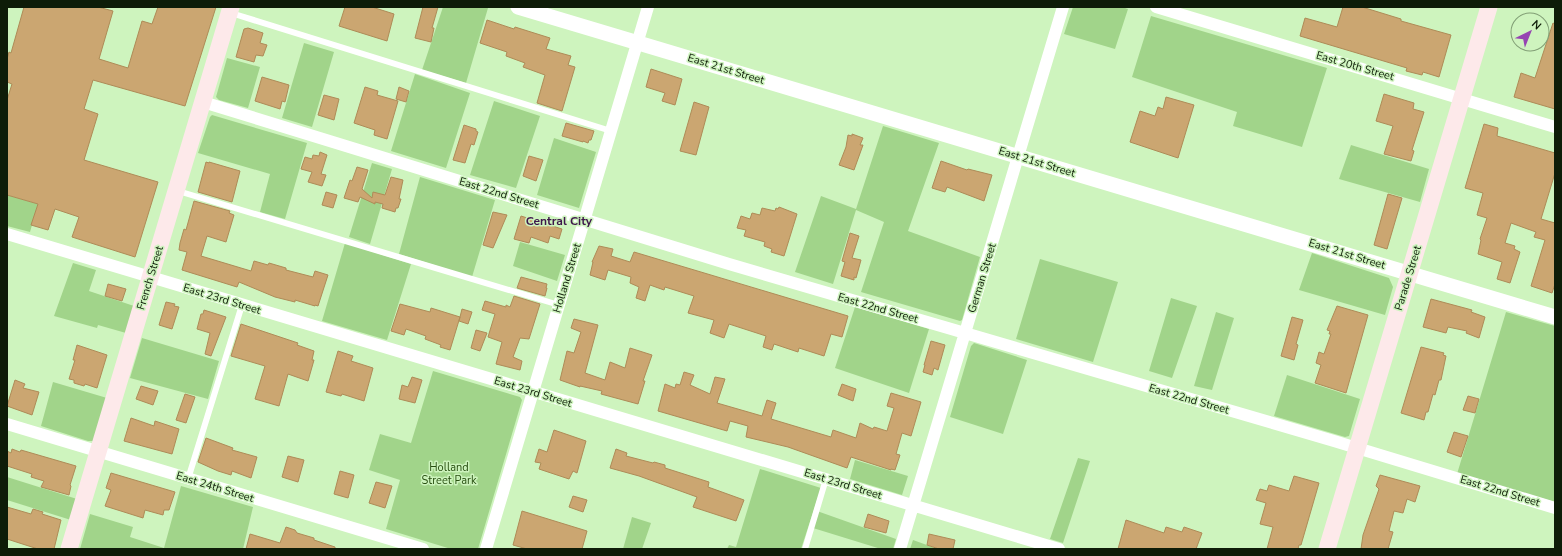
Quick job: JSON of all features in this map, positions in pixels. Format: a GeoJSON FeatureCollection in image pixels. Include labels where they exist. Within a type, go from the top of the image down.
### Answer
{"type":"FeatureCollection","features":[{"type":"Feature","properties":{"kind":"main road","name":"Parade Street"},"geometry":{"type":"LineString","coordinates":[[1327,549],[1489,7]]}},
{"type":"Feature","properties":{"kind":"main road","name":"French Street"},"geometry":{"type":"LineString","coordinates":[[69,549],[231,10]]}},
{"type":"Feature","properties":{"kind":"street","name":"East 21st Street"},"geometry":{"type":"LineString","coordinates":[[518,7],[1555,317]]}},
{"type":"Feature","properties":{"kind":"street","name":"Holland Street"},"geometry":{"type":"LineString","coordinates":[[486,549],[648,7]]}},
{"type":"Feature","properties":{"kind":"street","name":"German Street"},"geometry":{"type":"LineString","coordinates":[[900,549],[1063,7]]}},
{"type":"Feature","properties":{"kind":"street","name":"East 20th Street"},"geometry":{"type":"LineString","coordinates":[[1156,7],[1555,127]]}},
{"type":"Feature","properties":{"kind":"street","name":"East 22nd Street"},"geometry":{"type":"LineString","coordinates":[[203,102],[729,264],[1357,448],[1555,508]]}},
{"type":"Feature","properties":{"kind":"street","name":"East 23rd Street"},"geometry":{"type":"LineString","coordinates":[[7,234],[1059,549]]}},
{"type":"Feature","properties":{"kind":"street","name":"East 24th Street"},"geometry":{"type":"LineString","coordinates":[[7,424],[423,549]]}},
{"type":"Feature","properties":{"kind":"lane"},"geometry":{"type":"LineString","coordinates":[[231,10],[611,131]]}},
{"type":"Feature","properties":{"kind":"lane"},"geometry":{"type":"LineString","coordinates":[[176,191],[559,305]]}},
{"type":"Feature","properties":{"kind":"lane"},"geometry":{"type":"LineString","coordinates":[[188,479],[242,305]]}},
{"type":"Feature","properties":{"kind":"lane"},"geometry":{"type":"LineString","coordinates":[[805,549],[826,479]]}},
{"type":"Feature","properties":{"kind":"green space"},"geometry":{"type":"Polygon","coordinates":[[[443,7],[488,8],[466,83],[422,70],[443,7]]]}},
{"type":"Feature","properties":{"kind":"green space"},"geometry":{"type":"Polygon","coordinates":[[[1073,7],[1122,7],[1128,9],[1115,49],[1064,34],[1073,7]]]}},
{"type":"Feature","properties":{"kind":"green space"},"geometry":{"type":"Polygon","coordinates":[[[1151,16],[1327,68],[1302,147],[1233,126],[1237,112],[1132,77],[1151,16]]]}},
{"type":"Feature","properties":{"kind":"green space"},"geometry":{"type":"Polygon","coordinates":[[[304,43],[334,52],[312,127],[282,118],[304,43]]]}},
{"type":"Feature","properties":{"kind":"green space"},"geometry":{"type":"Polygon","coordinates":[[[227,58],[260,67],[248,108],[219,100],[216,97],[227,58]]]}},
{"type":"Feature","properties":{"kind":"green space"},"geometry":{"type":"Polygon","coordinates":[[[415,74],[470,93],[446,168],[391,151],[415,74]]]}},
{"type":"Feature","properties":{"kind":"green space"},"geometry":{"type":"Polygon","coordinates":[[[494,101],[540,116],[516,188],[470,175],[494,101]]]}},
{"type":"Feature","properties":{"kind":"green space"},"geometry":{"type":"Polygon","coordinates":[[[212,115],[307,143],[285,219],[260,212],[270,174],[198,153],[212,115]]]}},
{"type":"Feature","properties":{"kind":"green space"},"geometry":{"type":"Polygon","coordinates":[[[883,126],[939,143],[908,231],[980,257],[962,320],[960,321],[861,292],[884,222],[856,210],[833,284],[795,272],[821,196],[856,209],[883,126]]]}},
{"type":"Feature","properties":{"kind":"green space"},"geometry":{"type":"Polygon","coordinates":[[[554,138],[596,152],[579,208],[537,195],[554,138]]]}},
{"type":"Feature","properties":{"kind":"green space"},"geometry":{"type":"Polygon","coordinates":[[[1351,145],[1429,169],[1420,202],[1339,179],[1351,145]]]}},
{"type":"Feature","properties":{"kind":"green space"},"geometry":{"type":"Polygon","coordinates":[[[372,163],[392,169],[370,244],[349,237],[372,163]]]}},
{"type":"Feature","properties":{"kind":"green space"},"geometry":{"type":"Polygon","coordinates":[[[420,177],[495,200],[472,277],[399,254],[420,177]]]}},
{"type":"Feature","properties":{"kind":"green space"},"geometry":{"type":"Polygon","coordinates":[[[7,195],[38,204],[30,232],[7,226],[7,195]]]}},
{"type":"Feature","properties":{"kind":"green space"},"geometry":{"type":"Polygon","coordinates":[[[520,242],[565,255],[557,281],[513,266],[520,242]]]}},
{"type":"Feature","properties":{"kind":"green space"},"geometry":{"type":"Polygon","coordinates":[[[345,243],[411,264],[387,340],[322,321],[345,243]]]}},
{"type":"Feature","properties":{"kind":"green space"},"geometry":{"type":"Polygon","coordinates":[[[1312,253],[1389,278],[1393,287],[1385,315],[1299,290],[1312,253]]]}},
{"type":"Feature","properties":{"kind":"green space"},"geometry":{"type":"Polygon","coordinates":[[[1040,259],[1118,282],[1093,362],[1016,339],[1040,259]]]}},
{"type":"Feature","properties":{"kind":"green space"},"geometry":{"type":"Polygon","coordinates":[[[73,263],[96,270],[89,291],[134,306],[126,333],[98,325],[97,328],[54,316],[73,263]]]}},
{"type":"Feature","properties":{"kind":"green space"},"geometry":{"type":"Polygon","coordinates":[[[1171,298],[1197,306],[1172,378],[1149,371],[1171,298]]]}},
{"type":"Feature","properties":{"kind":"green space"},"geometry":{"type":"Polygon","coordinates":[[[855,307],[929,329],[909,393],[835,368],[855,307]]]}},
{"type":"Feature","properties":{"kind":"green space"},"geometry":{"type":"Polygon","coordinates":[[[1216,312],[1234,318],[1212,390],[1194,386],[1216,312]]]}},
{"type":"Feature","properties":{"kind":"green space"},"geometry":{"type":"Polygon","coordinates":[[[1506,312],[1555,326],[1555,502],[1457,474],[1506,312]]]}},
{"type":"Feature","properties":{"kind":"green space"},"geometry":{"type":"Polygon","coordinates":[[[142,338],[219,361],[208,399],[130,378],[142,338]]]}},
{"type":"Feature","properties":{"kind":"green space"},"geometry":{"type":"Polygon","coordinates":[[[974,343],[1027,360],[1003,434],[950,417],[971,346],[974,343]]]}},
{"type":"Feature","properties":{"kind":"green space","name":"Holland Street Park"},"geometry":{"type":"Polygon","coordinates":[[[433,371],[520,397],[522,400],[478,549],[451,549],[386,529],[400,480],[369,470],[380,434],[411,443],[433,371]]]}},
{"type":"Feature","properties":{"kind":"green space"},"geometry":{"type":"Polygon","coordinates":[[[1287,375],[1360,399],[1349,436],[1345,437],[1274,416],[1287,375]]]}},
{"type":"Feature","properties":{"kind":"green space"},"geometry":{"type":"Polygon","coordinates":[[[53,382],[107,398],[94,441],[88,441],[41,426],[53,382]]]}},
{"type":"Feature","properties":{"kind":"green space"},"geometry":{"type":"Polygon","coordinates":[[[1078,458],[1090,461],[1063,543],[1050,539],[1078,458]]]}},
{"type":"Feature","properties":{"kind":"green space"},"geometry":{"type":"Polygon","coordinates":[[[855,460],[908,476],[902,495],[850,479],[855,460]]]}},
{"type":"Feature","properties":{"kind":"green space"},"geometry":{"type":"Polygon","coordinates":[[[760,469],[821,488],[801,549],[727,549],[729,545],[736,547],[760,469]]]}},
{"type":"Feature","properties":{"kind":"green space"},"geometry":{"type":"Polygon","coordinates":[[[7,477],[77,499],[71,520],[7,500],[7,477]]]}},
{"type":"Feature","properties":{"kind":"green space"},"geometry":{"type":"Polygon","coordinates":[[[181,486],[253,507],[243,549],[80,549],[90,514],[133,527],[130,537],[164,548],[181,486]]]}},
{"type":"Feature","properties":{"kind":"green space"},"geometry":{"type":"Polygon","coordinates":[[[817,511],[896,539],[893,549],[881,549],[813,528],[817,511]]]}},
{"type":"Feature","properties":{"kind":"green space"},"geometry":{"type":"Polygon","coordinates":[[[632,517],[651,523],[642,549],[623,549],[632,517]]]}},
{"type":"Feature","properties":{"kind":"green space"},"geometry":{"type":"Polygon","coordinates":[[[913,540],[938,549],[910,549],[913,540]]]}},
{"type":"Feature","properties":{"kind":"building"},"geometry":{"type":"Polygon","coordinates":[[[24,7],[98,7],[113,11],[99,59],[128,68],[142,21],[152,24],[158,7],[216,7],[185,106],[93,80],[84,109],[98,114],[84,160],[158,182],[135,257],[72,237],[79,217],[55,209],[48,230],[31,225],[38,204],[7,195],[7,100],[12,84],[7,82],[7,59],[9,52],[11,53],[24,7]]]}},
{"type":"Feature","properties":{"kind":"building"},"geometry":{"type":"Polygon","coordinates":[[[345,7],[372,7],[394,14],[387,41],[339,26],[345,7]]]}},
{"type":"Feature","properties":{"kind":"building"},"geometry":{"type":"Polygon","coordinates":[[[423,7],[438,7],[432,28],[434,28],[431,42],[415,38],[423,7]]]}},
{"type":"Feature","properties":{"kind":"building"},"geometry":{"type":"Polygon","coordinates":[[[1343,7],[1362,7],[1401,19],[1401,21],[1451,35],[1439,77],[1423,72],[1422,75],[1406,71],[1407,68],[1300,36],[1305,18],[1337,27],[1343,7]]]}},
{"type":"Feature","properties":{"kind":"building"},"geometry":{"type":"Polygon","coordinates":[[[487,20],[514,29],[515,27],[550,38],[546,49],[571,56],[568,65],[575,67],[562,111],[537,103],[545,75],[523,67],[525,63],[506,56],[507,52],[480,43],[487,20]]]}},
{"type":"Feature","properties":{"kind":"building"},"geometry":{"type":"Polygon","coordinates":[[[1553,23],[1555,24],[1555,109],[1514,97],[1521,73],[1535,78],[1544,52],[1550,52],[1550,32],[1553,23]]]}},
{"type":"Feature","properties":{"kind":"building"},"geometry":{"type":"Polygon","coordinates":[[[248,28],[263,33],[260,43],[267,45],[263,56],[256,55],[254,62],[236,57],[244,29],[248,28]]]}},
{"type":"Feature","properties":{"kind":"building"},"geometry":{"type":"Polygon","coordinates":[[[651,69],[682,79],[675,105],[662,101],[665,93],[646,87],[651,69]]]}},
{"type":"Feature","properties":{"kind":"building"},"geometry":{"type":"Polygon","coordinates":[[[262,77],[289,85],[285,102],[282,101],[280,109],[255,101],[262,77]]]}},
{"type":"Feature","properties":{"kind":"building"},"geometry":{"type":"Polygon","coordinates":[[[365,87],[378,91],[377,95],[398,101],[387,139],[374,135],[375,130],[354,123],[365,87]]]}},
{"type":"Feature","properties":{"kind":"building"},"geometry":{"type":"Polygon","coordinates":[[[399,87],[409,91],[406,102],[396,99],[399,87]]]}},
{"type":"Feature","properties":{"kind":"building"},"geometry":{"type":"Polygon","coordinates":[[[1384,94],[1414,103],[1413,109],[1424,112],[1412,150],[1414,151],[1411,161],[1384,154],[1393,126],[1376,121],[1384,94]]]}},
{"type":"Feature","properties":{"kind":"building"},"geometry":{"type":"Polygon","coordinates":[[[324,95],[339,99],[334,120],[318,115],[324,95]]]}},
{"type":"Feature","properties":{"kind":"building"},"geometry":{"type":"Polygon","coordinates":[[[1166,97],[1194,105],[1178,158],[1130,142],[1140,111],[1155,116],[1158,107],[1163,109],[1166,97]]]}},
{"type":"Feature","properties":{"kind":"building"},"geometry":{"type":"Polygon","coordinates":[[[694,102],[709,107],[696,155],[680,151],[694,102]]]}},
{"type":"Feature","properties":{"kind":"building"},"geometry":{"type":"Polygon","coordinates":[[[566,123],[594,131],[591,140],[589,140],[588,143],[562,136],[566,123]]]}},
{"type":"Feature","properties":{"kind":"building"},"geometry":{"type":"Polygon","coordinates":[[[1484,124],[1498,128],[1497,136],[1555,153],[1555,173],[1541,219],[1555,223],[1555,284],[1552,293],[1531,286],[1545,240],[1534,237],[1536,232],[1511,223],[1505,243],[1515,246],[1514,249],[1520,252],[1510,283],[1497,279],[1502,262],[1478,254],[1480,239],[1487,218],[1477,215],[1483,193],[1465,188],[1484,124]]]}},
{"type":"Feature","properties":{"kind":"building"},"geometry":{"type":"Polygon","coordinates":[[[464,125],[476,129],[478,132],[474,145],[471,144],[465,163],[453,160],[464,125]]]}},
{"type":"Feature","properties":{"kind":"building"},"geometry":{"type":"Polygon","coordinates":[[[852,134],[863,138],[860,145],[863,145],[854,170],[839,165],[846,147],[848,135],[852,136],[852,134]]]}},
{"type":"Feature","properties":{"kind":"building"},"geometry":{"type":"Polygon","coordinates":[[[320,152],[327,155],[321,174],[326,175],[322,186],[308,182],[312,172],[301,169],[305,157],[312,159],[313,155],[319,156],[320,152]]]}},
{"type":"Feature","properties":{"kind":"building"},"geometry":{"type":"Polygon","coordinates":[[[529,156],[543,160],[536,181],[523,176],[529,156]]]}},
{"type":"Feature","properties":{"kind":"building"},"geometry":{"type":"Polygon","coordinates":[[[941,161],[967,170],[992,175],[984,201],[947,187],[945,192],[932,188],[941,161]]]}},
{"type":"Feature","properties":{"kind":"building"},"geometry":{"type":"Polygon","coordinates":[[[206,162],[240,171],[232,202],[198,192],[206,162]]]}},
{"type":"Feature","properties":{"kind":"building"},"geometry":{"type":"Polygon","coordinates":[[[357,167],[368,170],[362,189],[372,198],[373,192],[385,195],[391,177],[403,180],[399,199],[401,199],[395,212],[382,208],[383,204],[375,202],[375,204],[360,197],[358,202],[344,198],[350,180],[352,181],[357,167]]]}},
{"type":"Feature","properties":{"kind":"building"},"geometry":{"type":"Polygon","coordinates":[[[326,192],[337,195],[333,208],[322,205],[326,192]]]}},
{"type":"Feature","properties":{"kind":"building"},"geometry":{"type":"Polygon","coordinates":[[[1388,194],[1402,198],[1387,249],[1374,245],[1388,194]]]}},
{"type":"Feature","properties":{"kind":"building"},"geometry":{"type":"Polygon","coordinates":[[[194,201],[230,211],[229,213],[234,215],[226,242],[207,236],[201,256],[251,271],[254,261],[268,265],[269,263],[286,268],[286,270],[313,277],[315,271],[328,275],[318,306],[275,297],[239,282],[237,287],[182,270],[187,252],[179,250],[180,243],[184,229],[186,230],[194,201]]]}},
{"type":"Feature","properties":{"kind":"building"},"geometry":{"type":"Polygon","coordinates":[[[779,207],[797,214],[784,256],[771,252],[772,249],[764,246],[765,242],[744,236],[746,230],[737,228],[741,216],[750,219],[752,213],[760,215],[762,208],[775,211],[776,208],[778,209],[779,207]]]}},
{"type":"Feature","properties":{"kind":"building"},"geometry":{"type":"Polygon","coordinates":[[[493,212],[507,215],[493,248],[483,245],[493,212]]]}},
{"type":"Feature","properties":{"kind":"building"},"geometry":{"type":"Polygon","coordinates":[[[521,216],[562,229],[559,239],[550,236],[548,243],[531,237],[529,243],[514,239],[521,216]]]}},
{"type":"Feature","properties":{"kind":"building"},"geometry":{"type":"Polygon","coordinates":[[[850,233],[859,236],[852,258],[861,260],[856,278],[854,277],[854,280],[841,276],[845,262],[842,261],[850,233]]]}},
{"type":"Feature","properties":{"kind":"building"},"geometry":{"type":"Polygon","coordinates":[[[599,246],[613,249],[611,256],[630,262],[634,252],[848,316],[842,337],[831,334],[824,356],[799,348],[798,352],[774,344],[772,350],[763,347],[766,336],[729,324],[724,338],[710,333],[714,320],[688,313],[694,296],[665,287],[664,290],[650,285],[645,301],[636,298],[639,287],[630,283],[631,277],[608,270],[605,280],[590,275],[592,262],[599,246]]]}},
{"type":"Feature","properties":{"kind":"building"},"geometry":{"type":"Polygon","coordinates":[[[521,277],[547,284],[545,296],[517,288],[521,277]]]}},
{"type":"Feature","properties":{"kind":"building"},"geometry":{"type":"Polygon","coordinates":[[[108,284],[126,289],[122,301],[105,296],[108,284]]]}},
{"type":"Feature","properties":{"kind":"building"},"geometry":{"type":"Polygon","coordinates":[[[514,296],[540,304],[529,339],[520,338],[513,357],[522,361],[520,370],[496,364],[502,342],[488,337],[495,314],[482,310],[485,301],[510,307],[514,296]]]}},
{"type":"Feature","properties":{"kind":"building"},"geometry":{"type":"Polygon","coordinates":[[[1431,299],[1472,310],[1471,312],[1485,317],[1479,338],[1466,333],[1467,331],[1448,327],[1446,333],[1423,327],[1431,299]]]}},
{"type":"Feature","properties":{"kind":"building"},"geometry":{"type":"Polygon","coordinates":[[[166,302],[175,304],[174,306],[179,307],[172,329],[159,325],[166,302]]]}},
{"type":"Feature","properties":{"kind":"building"},"geometry":{"type":"Polygon","coordinates":[[[400,304],[430,312],[431,308],[460,317],[450,350],[440,347],[441,345],[425,339],[426,336],[406,329],[404,335],[391,331],[400,304]]]}},
{"type":"Feature","properties":{"kind":"building"},"geometry":{"type":"Polygon","coordinates":[[[1337,306],[1368,315],[1346,393],[1315,383],[1321,365],[1316,363],[1319,352],[1324,354],[1331,334],[1329,334],[1330,331],[1327,330],[1337,306]]]}},
{"type":"Feature","properties":{"kind":"building"},"geometry":{"type":"Polygon","coordinates":[[[462,309],[472,312],[468,324],[459,321],[462,309]]]}},
{"type":"Feature","properties":{"kind":"building"},"geometry":{"type":"Polygon","coordinates":[[[204,310],[226,317],[211,356],[205,354],[210,333],[197,329],[201,314],[203,314],[204,310]]]}},
{"type":"Feature","properties":{"kind":"building"},"geometry":{"type":"Polygon","coordinates":[[[1292,317],[1303,320],[1296,344],[1298,345],[1294,360],[1281,356],[1292,317]]]}},
{"type":"Feature","properties":{"kind":"building"},"geometry":{"type":"Polygon","coordinates":[[[574,319],[598,325],[585,373],[605,380],[610,362],[625,368],[630,348],[652,355],[643,381],[645,381],[638,404],[601,394],[602,391],[580,387],[560,380],[567,351],[574,353],[581,332],[571,328],[574,319]]]}},
{"type":"Feature","properties":{"kind":"building"},"geometry":{"type":"Polygon","coordinates":[[[241,324],[298,343],[297,345],[314,351],[312,360],[314,360],[308,381],[288,374],[279,406],[255,399],[265,366],[231,356],[241,324]]]}},
{"type":"Feature","properties":{"kind":"building"},"geometry":{"type":"Polygon","coordinates":[[[476,330],[487,333],[480,351],[471,348],[476,330]]]}},
{"type":"Feature","properties":{"kind":"building"},"geometry":{"type":"Polygon","coordinates":[[[931,341],[945,345],[938,370],[934,368],[932,375],[923,372],[931,341]]]}},
{"type":"Feature","properties":{"kind":"building"},"geometry":{"type":"Polygon","coordinates":[[[77,345],[107,355],[97,388],[85,384],[84,386],[74,383],[74,380],[69,379],[75,360],[73,360],[77,345]]]}},
{"type":"Feature","properties":{"kind":"building"},"geometry":{"type":"Polygon","coordinates":[[[1421,347],[1444,353],[1443,355],[1446,356],[1441,380],[1439,380],[1435,395],[1433,394],[1424,420],[1401,413],[1421,347]]]}},
{"type":"Feature","properties":{"kind":"building"},"geometry":{"type":"Polygon","coordinates":[[[338,351],[353,356],[351,361],[373,368],[364,401],[342,394],[341,396],[326,392],[338,351]]]}},
{"type":"Feature","properties":{"kind":"building"},"geometry":{"type":"Polygon","coordinates":[[[684,372],[694,375],[690,385],[710,394],[715,377],[725,379],[717,403],[762,416],[767,400],[776,403],[771,419],[831,437],[833,430],[856,438],[860,423],[873,429],[874,427],[887,431],[894,408],[887,406],[891,393],[921,402],[911,436],[902,433],[896,454],[900,455],[895,470],[851,457],[847,468],[788,447],[746,437],[748,426],[730,421],[727,431],[658,411],[665,384],[675,388],[676,384],[680,385],[684,372]]]}},
{"type":"Feature","properties":{"kind":"building"},"geometry":{"type":"Polygon","coordinates":[[[412,377],[422,380],[415,403],[399,399],[402,385],[408,387],[412,377]]]}},
{"type":"Feature","properties":{"kind":"building"},"geometry":{"type":"Polygon","coordinates":[[[15,380],[25,384],[23,388],[39,392],[32,415],[7,406],[15,380]]]}},
{"type":"Feature","properties":{"kind":"building"},"geometry":{"type":"Polygon","coordinates":[[[842,384],[856,389],[853,401],[838,395],[842,384]]]}},
{"type":"Feature","properties":{"kind":"building"},"geometry":{"type":"Polygon","coordinates":[[[141,386],[158,391],[153,405],[136,399],[141,386]]]}},
{"type":"Feature","properties":{"kind":"building"},"geometry":{"type":"Polygon","coordinates":[[[185,394],[195,397],[186,423],[176,420],[185,394]]]}},
{"type":"Feature","properties":{"kind":"building"},"geometry":{"type":"Polygon","coordinates":[[[1468,396],[1479,399],[1475,413],[1463,410],[1468,396]]]}},
{"type":"Feature","properties":{"kind":"building"},"geometry":{"type":"Polygon","coordinates":[[[131,418],[154,426],[155,421],[179,429],[172,454],[124,441],[131,418]]]}},
{"type":"Feature","properties":{"kind":"building"},"geometry":{"type":"Polygon","coordinates":[[[554,430],[586,441],[577,473],[573,471],[569,479],[539,469],[541,463],[535,462],[539,449],[547,452],[554,430]]]}},
{"type":"Feature","properties":{"kind":"building"},"geometry":{"type":"Polygon","coordinates":[[[1454,432],[1468,436],[1461,457],[1447,452],[1454,432]]]}},
{"type":"Feature","properties":{"kind":"building"},"geometry":{"type":"Polygon","coordinates":[[[206,438],[233,448],[232,450],[257,457],[251,478],[232,471],[231,475],[198,462],[206,438]]]}},
{"type":"Feature","properties":{"kind":"building"},"geometry":{"type":"Polygon","coordinates":[[[12,449],[20,452],[21,450],[76,466],[70,485],[69,495],[41,487],[44,481],[31,477],[32,474],[7,466],[7,451],[11,453],[12,449]]]}},
{"type":"Feature","properties":{"kind":"building"},"geometry":{"type":"Polygon","coordinates":[[[616,449],[627,453],[626,456],[665,465],[665,468],[709,482],[708,487],[744,500],[736,521],[693,507],[697,497],[639,476],[610,468],[616,449]]]}},
{"type":"Feature","properties":{"kind":"building"},"geometry":{"type":"Polygon","coordinates":[[[288,456],[304,460],[298,482],[282,477],[288,456]]]}},
{"type":"Feature","properties":{"kind":"building"},"geometry":{"type":"Polygon","coordinates":[[[340,471],[354,475],[348,498],[334,494],[340,471]]]}},
{"type":"Feature","properties":{"kind":"building"},"geometry":{"type":"Polygon","coordinates":[[[111,473],[175,492],[169,510],[164,510],[163,515],[145,510],[143,518],[105,506],[111,490],[106,488],[111,473]]]}},
{"type":"Feature","properties":{"kind":"building"},"geometry":{"type":"Polygon","coordinates":[[[1380,475],[1420,486],[1415,502],[1407,499],[1403,513],[1394,511],[1389,531],[1393,532],[1388,549],[1361,549],[1363,535],[1379,489],[1376,486],[1380,475]]]}},
{"type":"Feature","properties":{"kind":"building"},"geometry":{"type":"Polygon","coordinates":[[[1294,476],[1319,483],[1301,545],[1299,545],[1298,549],[1267,549],[1273,527],[1260,524],[1266,503],[1256,500],[1260,489],[1267,491],[1269,485],[1289,491],[1294,476]]]}},
{"type":"Feature","properties":{"kind":"building"},"geometry":{"type":"Polygon","coordinates":[[[376,482],[392,486],[385,508],[369,503],[376,482]]]}},
{"type":"Feature","properties":{"kind":"building"},"geometry":{"type":"Polygon","coordinates":[[[573,496],[587,500],[583,512],[569,507],[573,496]]]}},
{"type":"Feature","properties":{"kind":"building"},"geometry":{"type":"Polygon","coordinates":[[[7,507],[31,514],[33,509],[43,512],[42,514],[61,520],[54,549],[38,549],[7,539],[7,507]]]}},
{"type":"Feature","properties":{"kind":"building"},"geometry":{"type":"Polygon","coordinates":[[[522,511],[587,531],[582,549],[527,549],[513,545],[522,511]]]}},
{"type":"Feature","properties":{"kind":"building"},"geometry":{"type":"Polygon","coordinates":[[[868,514],[889,521],[886,533],[864,527],[868,514]]]}},
{"type":"Feature","properties":{"kind":"building"},"geometry":{"type":"Polygon","coordinates":[[[1126,520],[1164,533],[1166,527],[1182,532],[1184,527],[1202,533],[1196,549],[1118,549],[1126,520]]]}},
{"type":"Feature","properties":{"kind":"building"},"geometry":{"type":"Polygon","coordinates":[[[286,527],[295,530],[297,533],[314,538],[314,540],[335,547],[335,549],[246,549],[250,534],[280,543],[286,527]]]}},
{"type":"Feature","properties":{"kind":"building"},"geometry":{"type":"Polygon","coordinates":[[[929,534],[955,540],[953,549],[939,549],[927,545],[929,534]]]}},
{"type":"Feature","properties":{"kind":"district","name":"Central City"},"geometry":{"type":"Point","coordinates":[559,221]}}]}
